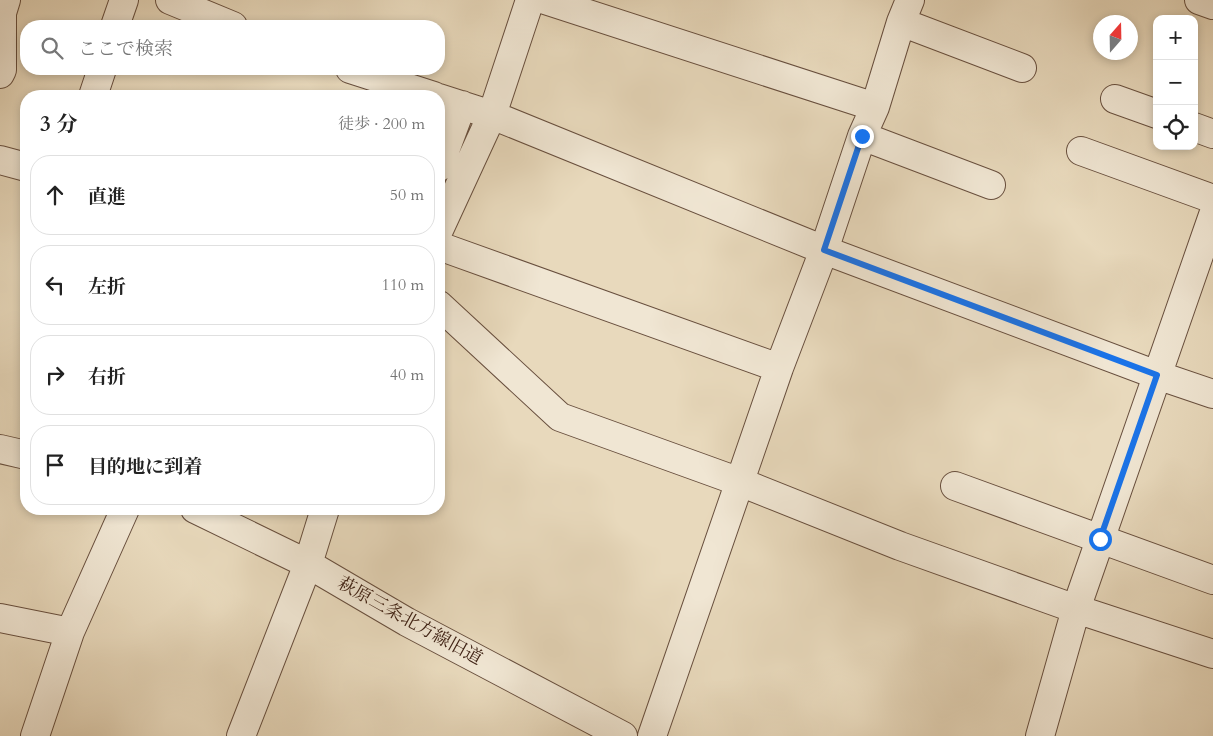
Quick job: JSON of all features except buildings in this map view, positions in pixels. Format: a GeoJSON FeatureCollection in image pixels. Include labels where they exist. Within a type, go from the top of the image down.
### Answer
{"type":"FeatureCollection","features":[{"type":"Feature","properties":{"kind":"street"},"geometry":{"type":"LineString","coordinates":[[0,74],[2,70],[2,13],[6,0]]}},
{"type":"Feature","properties":{"kind":"street"},"geometry":{"type":"LineString","coordinates":[[118,20],[124,0]]}},
{"type":"Feature","properties":{"kind":"street"},"geometry":{"type":"LineString","coordinates":[[170,0],[218,20]]}},
{"type":"Feature","properties":{"kind":"street"},"geometry":{"type":"LineString","coordinates":[[445,217],[492,115],[530,0]]}},
{"type":"Feature","properties":{"kind":"street"},"geometry":{"type":"LineString","coordinates":[[545,0],[874,107]]}},
{"type":"Feature","properties":{"kind":"street"},"geometry":{"type":"LineString","coordinates":[[1199,0],[1213,5]]}},
{"type":"Feature","properties":{"kind":"street"},"geometry":{"type":"LineString","coordinates":[[652,736],[779,368],[824,250],[906,11],[1022,68]]}},
{"type":"Feature","properties":{"kind":"street"},"geometry":{"type":"LineString","coordinates":[[95,90],[100,75]]}},
{"type":"Feature","properties":{"kind":"street"},"geometry":{"type":"LineString","coordinates":[[369,75],[415,90]]}},
{"type":"Feature","properties":{"kind":"street"},"geometry":{"type":"LineString","coordinates":[[1115,98],[1153,112]]}},
{"type":"Feature","properties":{"kind":"street"},"geometry":{"type":"LineString","coordinates":[[445,132],[450,102],[492,115],[824,250],[1157,375],[1213,394]]}},
{"type":"Feature","properties":{"kind":"street"},"geometry":{"type":"LineString","coordinates":[[1198,128],[1213,134]]}},
{"type":"Feature","properties":{"kind":"street"},"geometry":{"type":"LineString","coordinates":[[862,136],[990,185]]}},
{"type":"Feature","properties":{"kind":"street"},"geometry":{"type":"LineString","coordinates":[[1081,151],[1213,199]]}},
{"type":"Feature","properties":{"kind":"street"},"geometry":{"type":"LineString","coordinates":[[0,160],[20,165]]}},
{"type":"Feature","properties":{"kind":"street"},"geometry":{"type":"LineString","coordinates":[[1040,736],[1076,609],[1213,215]]}},
{"type":"Feature","properties":{"kind":"street"},"geometry":{"type":"LineString","coordinates":[[445,248],[779,368]]}},
{"type":"Feature","properties":{"kind":"street"},"geometry":{"type":"LineString","coordinates":[[445,311],[560,417],[740,482],[900,546],[1076,609],[1213,654]]}},
{"type":"Feature","properties":{"kind":"street"},"geometry":{"type":"LineString","coordinates":[[0,449],[20,454]]}},
{"type":"Feature","properties":{"kind":"street"},"geometry":{"type":"LineString","coordinates":[[955,486],[1213,580]]}},
{"type":"Feature","properties":{"kind":"street"},"geometry":{"type":"LineString","coordinates":[[35,736],[70,632],[123,515]]}},
{"type":"Feature","properties":{"kind":"street","name":"萩原三条北方線旧道"},"geometry":{"type":"LineString","coordinates":[[207,515],[308,564],[408,622],[623,736]]}},
{"type":"Feature","properties":{"kind":"street"},"geometry":{"type":"LineString","coordinates":[[241,736],[308,564],[323,515]]}},
{"type":"Feature","properties":{"kind":"street"},"geometry":{"type":"LineString","coordinates":[[0,618],[70,632]]}},
{"type":"Feature","properties":{"kind":"route"},"geometry":{"type":"LineString","coordinates":[[862,136],[824,250],[1157,375],[1100,539]]}}]}
